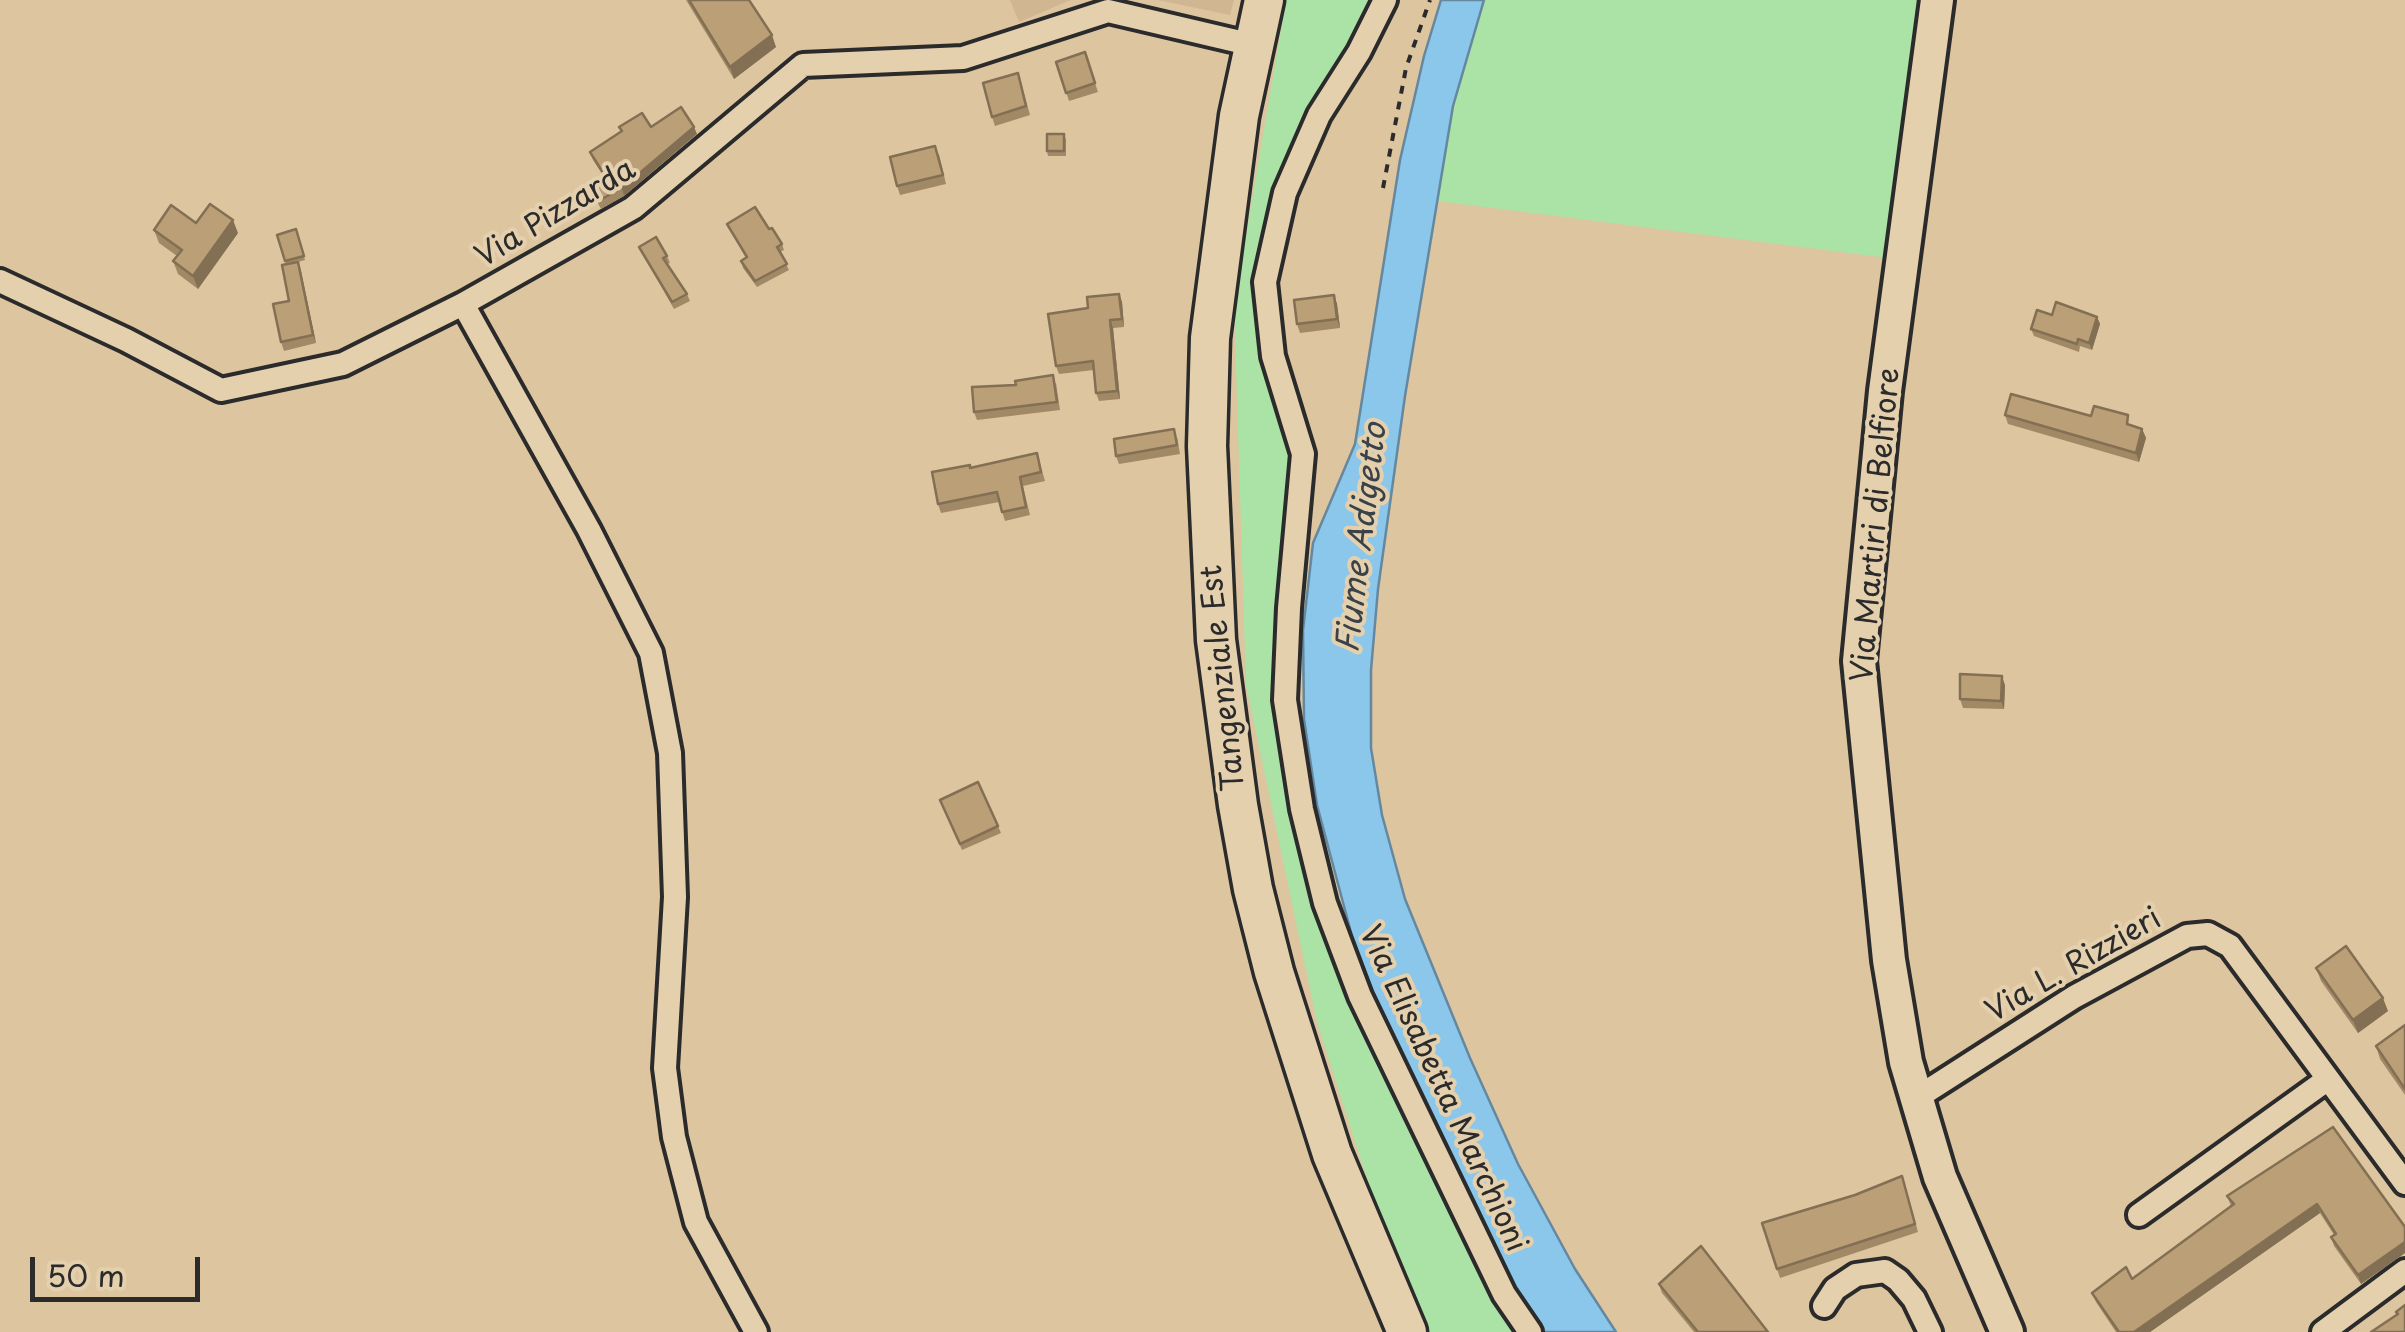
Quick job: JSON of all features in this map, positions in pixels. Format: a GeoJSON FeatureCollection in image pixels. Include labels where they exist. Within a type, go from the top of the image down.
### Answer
{"type":"FeatureCollection","features":[{"type":"Feature","properties":{"kind":"main road","name":"Tangenziale Est"},"geometry":{"type":"LineString","coordinates":[[1264,0],[1239,116],[1210,338],[1207,446],[1216,640],[1225,723],[1253,889],[1274,972],[1332,1154],[1407,1332]]}},
{"type":"Feature","properties":{"kind":"street","name":"Via Elisabetta Marchioni"},"geometry":{"type":"LineString","coordinates":[[1385,0],[1359,52],[1319,116],[1285,194],[1265,282],[1273,356],[1303,454],[1289,608],[1286,700],[1302,809],[1320,884],[1360,996],[1496,1278],[1530,1332]]}},
{"type":"Feature","properties":{"kind":"street","name":"Via Martiri di Belfiore"},"geometry":{"type":"LineString","coordinates":[[1937,0],[1885,391],[1860,661],[1889,960],[1915,1099],[1940,1176],[2008,1332]]}},
{"type":"Feature","properties":{"kind":"street","name":"Via Pizzarda"},"geometry":{"type":"LineString","coordinates":[[0,281],[221,390],[343,364],[463,304],[633,208],[803,65],[963,58],[1108,11],[1253,46]]}},
{"type":"Feature","properties":{"kind":"street"},"geometry":{"type":"LineString","coordinates":[[463,304],[589,530],[651,654],[670,753],[675,896],[665,1068],[674,1137],[696,1222],[756,1332]]}},
{"type":"Feature","properties":{"kind":"street","name":"Via L. Rizzieri"},"geometry":{"type":"LineString","coordinates":[[1915,1099],[2074,997],[2187,936],[2208,934],[2230,946],[2405,1182]]}},
{"type":"Feature","properties":{"kind":"street"},"geometry":{"type":"LineString","coordinates":[[2139,1215],[2328,1079]]}},
{"type":"Feature","properties":{"kind":"street"},"geometry":{"type":"LineString","coordinates":[[1824,1306],[1835,1289],[1856,1275],[1885,1271],[1914,1299],[1930,1332]]}},
{"type":"Feature","properties":{"kind":"street"},"geometry":{"type":"LineString","coordinates":[[2323,1332],[2405,1271]]}},
{"type":"Feature","properties":{"kind":"path"},"geometry":{"type":"LineString","coordinates":[[1383,188],[1406,68],[1430,0]]}},
{"type":"Feature","properties":{"kind":"shaded area"},"geometry":{"type":"Polygon","coordinates":[[[1010,0],[1071,0],[1019,22],[1010,0]]]}},
{"type":"Feature","properties":{"kind":"shaded area"},"geometry":{"type":"Polygon","coordinates":[[[1158,0],[1234,0],[1230,15],[1158,0]]]}},
{"type":"Feature","properties":{"kind":"green space"},"geometry":{"type":"Polygon","coordinates":[[[1286,0],[1380,0],[1260,278],[1296,454],[1277,696],[1356,1005],[1456,1229],[1516,1332],[1428,1332],[1384,1233],[1317,1022],[1246,685],[1234,305],[1286,0]]]}},
{"type":"Feature","properties":{"kind":"green space"},"geometry":{"type":"Polygon","coordinates":[[[1484,0],[1921,0],[1888,258],[1437,201],[1453,106],[1484,0]]]}},
{"type":"Feature","properties":{"kind":"water","name":"Fiume Adigetto"},"geometry":{"type":"Polygon","coordinates":[[[1441,0],[1484,0],[1453,106],[1405,396],[1378,589],[1371,670],[1371,748],[1382,815],[1405,899],[1470,1058],[1518,1164],[1575,1269],[1616,1332],[1540,1332],[1520,1305],[1389,1033],[1353,940],[1317,805],[1304,719],[1303,630],[1313,543],[1355,444],[1400,160],[1441,0]]]}},
{"type":"Feature","properties":{"kind":"building"},"geometry":{"type":"Polygon","coordinates":[[[689,0],[749,0],[772,35],[730,67],[689,0]]]}},
{"type":"Feature","properties":{"kind":"building"},"geometry":{"type":"Polygon","coordinates":[[[1085,52],[1095,83],[1066,93],[1056,62],[1085,52]]]}},
{"type":"Feature","properties":{"kind":"building"},"geometry":{"type":"Polygon","coordinates":[[[1018,73],[1026,106],[992,117],[983,83],[1018,73]]]}},
{"type":"Feature","properties":{"kind":"building"},"geometry":{"type":"Polygon","coordinates":[[[681,107],[694,127],[622,188],[598,201],[591,190],[607,179],[590,152],[642,113],[651,127],[681,107]]]}},
{"type":"Feature","properties":{"kind":"building"},"geometry":{"type":"Polygon","coordinates":[[[1047,134],[1064,134],[1064,151],[1047,151],[1047,134]]]}},
{"type":"Feature","properties":{"kind":"building"},"geometry":{"type":"Polygon","coordinates":[[[935,146],[943,175],[897,186],[890,157],[935,146]]]}},
{"type":"Feature","properties":{"kind":"building"},"geometry":{"type":"Polygon","coordinates":[[[210,204],[233,220],[193,276],[173,261],[182,250],[154,230],[171,205],[196,223],[210,204]]]}},
{"type":"Feature","properties":{"kind":"building"},"geometry":{"type":"Polygon","coordinates":[[[755,207],[782,244],[777,247],[787,264],[755,281],[741,261],[747,257],[727,224],[755,207]]]}},
{"type":"Feature","properties":{"kind":"building"},"geometry":{"type":"Polygon","coordinates":[[[296,229],[304,256],[285,261],[277,235],[296,229]]]}},
{"type":"Feature","properties":{"kind":"building"},"geometry":{"type":"Polygon","coordinates":[[[656,237],[667,256],[663,258],[687,294],[672,302],[639,247],[656,237]]]}},
{"type":"Feature","properties":{"kind":"building"},"geometry":{"type":"Polygon","coordinates":[[[298,262],[313,335],[281,342],[273,304],[289,301],[282,265],[298,262]]]}},
{"type":"Feature","properties":{"kind":"building"},"geometry":{"type":"Polygon","coordinates":[[[1119,294],[1122,319],[1110,320],[1117,391],[1096,393],[1093,361],[1056,366],[1048,314],[1088,308],[1087,297],[1119,294]]]}},
{"type":"Feature","properties":{"kind":"building"},"geometry":{"type":"Polygon","coordinates":[[[1334,295],[1337,319],[1297,324],[1294,300],[1334,295]]]}},
{"type":"Feature","properties":{"kind":"building"},"geometry":{"type":"Polygon","coordinates":[[[2056,302],[2097,317],[2089,343],[2078,339],[2077,344],[2031,329],[2037,310],[2052,315],[2056,302]]]}},
{"type":"Feature","properties":{"kind":"building"},"geometry":{"type":"Polygon","coordinates":[[[1053,375],[1057,402],[974,412],[972,387],[1016,385],[1015,381],[1053,375]]]}},
{"type":"Feature","properties":{"kind":"building"},"geometry":{"type":"Polygon","coordinates":[[[2011,394],[2091,416],[2094,406],[2128,415],[2127,424],[2142,429],[2136,453],[2005,415],[2011,394]]]}},
{"type":"Feature","properties":{"kind":"building"},"geometry":{"type":"Polygon","coordinates":[[[1174,429],[1177,445],[1116,456],[1114,439],[1174,429]]]}},
{"type":"Feature","properties":{"kind":"building"},"geometry":{"type":"Polygon","coordinates":[[[1037,453],[1041,472],[1020,477],[1026,507],[1002,512],[997,492],[938,504],[932,472],[1037,453]]]}},
{"type":"Feature","properties":{"kind":"building"},"geometry":{"type":"Polygon","coordinates":[[[1960,674],[2002,676],[2001,701],[1960,699],[1960,674]]]}},
{"type":"Feature","properties":{"kind":"building"},"geometry":{"type":"Polygon","coordinates":[[[978,782],[998,826],[960,844],[940,800],[978,782]]]}},
{"type":"Feature","properties":{"kind":"building"},"geometry":{"type":"Polygon","coordinates":[[[2346,946],[2383,998],[2353,1020],[2316,968],[2346,946]]]}},
{"type":"Feature","properties":{"kind":"building"},"geometry":{"type":"Polygon","coordinates":[[[2405,1025],[2405,1089],[2376,1046],[2405,1025]]]}},
{"type":"Feature","properties":{"kind":"building"},"geometry":{"type":"Polygon","coordinates":[[[2333,1127],[2405,1227],[2405,1242],[2358,1275],[2331,1237],[2336,1234],[2317,1204],[2134,1332],[2119,1332],[2092,1293],[2126,1267],[2132,1279],[2234,1204],[2227,1196],[2333,1127]]]}},
{"type":"Feature","properties":{"kind":"building"},"geometry":{"type":"Polygon","coordinates":[[[1902,1176],[1915,1224],[1777,1269],[1762,1223],[1855,1195],[1902,1176]]]}},
{"type":"Feature","properties":{"kind":"building"},"geometry":{"type":"Polygon","coordinates":[[[1701,1246],[1768,1332],[1698,1332],[1659,1284],[1701,1246]]]}},
{"type":"Feature","properties":{"kind":"building"},"geometry":{"type":"Polygon","coordinates":[[[2405,1305],[2405,1332],[2371,1332],[2398,1314],[2405,1305]]]}}]}
